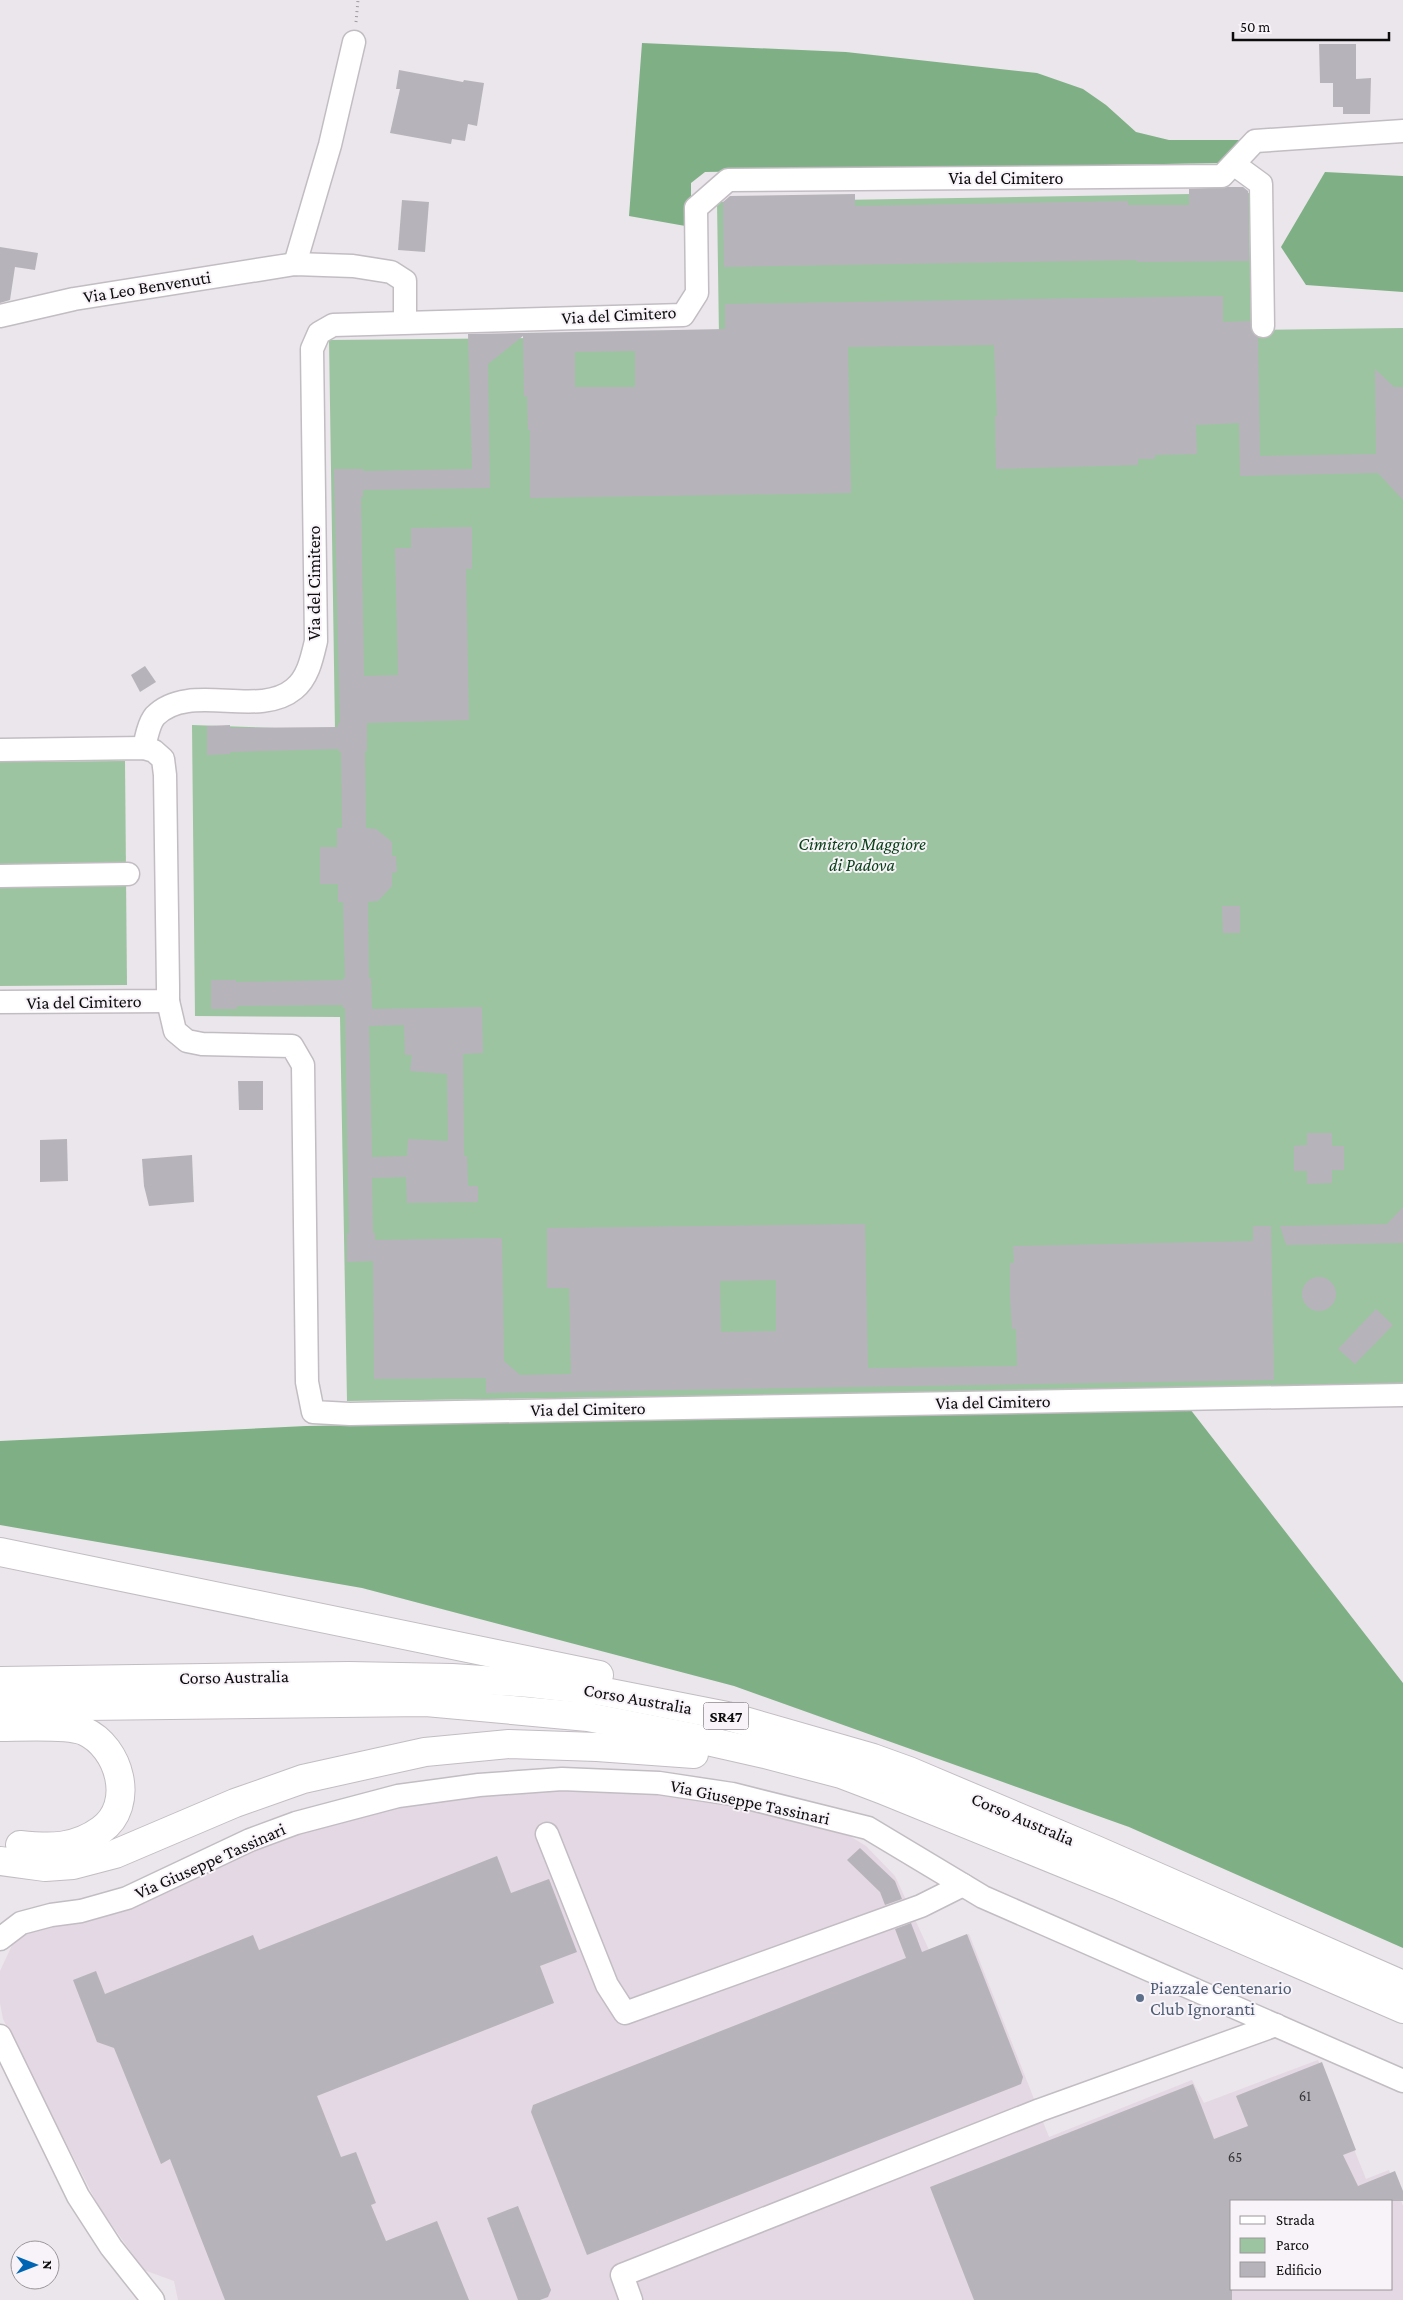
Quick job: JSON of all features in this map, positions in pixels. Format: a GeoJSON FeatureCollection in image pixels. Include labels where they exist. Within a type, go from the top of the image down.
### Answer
{"type":"FeatureCollection","features":[{"type":"Feature","properties":{"kind":"highway"},"geometry":{"type":"LineString","coordinates":[[0,1552],[613,1678],[780,1720],[844,1762]]}},
{"type":"Feature","properties":{"kind":"highway","name":"Corso Australia"},"geometry":{"type":"LineString","coordinates":[[0,1680],[349,1676],[452,1678],[530,1683],[600,1691],[728,1716],[844,1762],[1117,1885],[1403,2009]]}},
{"type":"Feature","properties":{"kind":"highway","name":"Corso Australia"},"geometry":{"type":"LineString","coordinates":[[0,1707],[435,1702],[588,1718],[756,1752],[909,1771],[1403,1985]]}},
{"type":"Feature","properties":{"kind":"highway"},"geometry":{"type":"LineString","coordinates":[[0,1727],[48,1726],[83,1730],[99,1740],[109,1753],[117,1768],[120,1782],[120,1798],[114,1814],[103,1829],[90,1837],[70,1844],[48,1848],[0,1843]]}},
{"type":"Feature","properties":{"kind":"highway"},"geometry":{"type":"LineString","coordinates":[[0,1862],[45,1867],[73,1865],[115,1854],[227,1806],[302,1779],[425,1752],[509,1744],[683,1752],[757,1765],[844,1762]]}},
{"type":"Feature","properties":{"kind":"street"},"geometry":{"type":"LineString","coordinates":[[294,264],[330,145],[354,42]]}},
{"type":"Feature","properties":{"kind":"street","name":"Via del Cimitero"},"geometry":{"type":"LineString","coordinates":[[1403,131],[1255,141],[1222,176],[728,180],[696,208],[697,294],[683,315],[333,325],[319,332],[312,349],[316,641],[309,669],[295,688],[276,700],[178,702],[155,716],[144,748],[154,752],[163,759],[165,775],[168,1001],[175,1032],[187,1041],[202,1044],[292,1046],[303,1065],[307,1382],[313,1412],[360,1413],[1393,1395],[1403,1409]]}},
{"type":"Feature","properties":{"kind":"street"},"geometry":{"type":"LineString","coordinates":[[1234,165],[1261,184],[1263,326]]}},
{"type":"Feature","properties":{"kind":"street","name":"Via Leo Benvenuti"},"geometry":{"type":"LineString","coordinates":[[0,316],[74,299],[294,264],[353,266],[391,272],[404,282],[405,322]]}},
{"type":"Feature","properties":{"kind":"street"},"geometry":{"type":"LineString","coordinates":[[0,750],[144,748]]}},
{"type":"Feature","properties":{"kind":"street"},"geometry":{"type":"LineString","coordinates":[[0,876],[128,874]]}},
{"type":"Feature","properties":{"kind":"street","name":"Via del Cimitero"},"geometry":{"type":"LineString","coordinates":[[0,1002],[168,1001]]}},
{"type":"Feature","properties":{"kind":"street","name":"Via Giuseppe Tassinari"},"geometry":{"type":"LineString","coordinates":[[0,1939],[21,1923],[51,1915],[80,1911],[127,1898],[250,1840],[296,1823],[398,1796],[479,1785],[562,1779],[659,1783],[732,1794],[868,1828],[963,1884]]}},
{"type":"Feature","properties":{"kind":"street"},"geometry":{"type":"LineString","coordinates":[[547,1834],[607,1986],[625,2012],[921,1906],[963,1884],[983,1897],[1403,2080]]}},
{"type":"Feature","properties":{"kind":"street"},"geometry":{"type":"LineString","coordinates":[[631,2300],[622,2275],[1040,2110],[1276,2025]]}},
{"type":"Feature","properties":{"kind":"street"},"geometry":{"type":"LineString","coordinates":[[0,2036],[78,2196],[111,2247],[153,2300]]}},
{"type":"Feature","properties":{"kind":"shaded area"},"geometry":{"type":"Polygon","coordinates":[[[460,1788],[662,1788],[835,1827],[866,1846],[895,1876],[929,1950],[969,1934],[1049,2137],[1192,2080],[1204,2103],[1318,2060],[1366,2179],[1389,2170],[1403,2206],[1403,2300],[178,2300],[174,2281],[144,2270],[99,2207],[3,2019],[0,2003],[0,1971],[15,1939],[36,1925],[254,1846],[460,1788]]]}},
{"type":"Feature","properties":{"kind":"green space"},"geometry":{"type":"Polygon","coordinates":[[[642,43],[846,52],[1037,73],[1083,89],[1106,105],[1136,132],[1169,140],[1247,140],[1223,163],[705,172],[691,183],[691,227],[629,216],[642,43]]]}},
{"type":"Feature","properties":{"kind":"green space"},"geometry":{"type":"Polygon","coordinates":[[[1325,172],[1403,176],[1403,292],[1306,285],[1281,247],[1325,172]]]}},
{"type":"Feature","properties":{"kind":"green space","name":"Cimitero Maggiore di Padova"},"geometry":{"type":"Polygon","coordinates":[[[1249,193],[1251,330],[1403,328],[1403,1386],[347,1401],[340,1017],[195,1016],[192,725],[335,730],[329,340],[719,336],[717,202],[1249,193]]]}},
{"type":"Feature","properties":{"kind":"green space"},"geometry":{"type":"Polygon","coordinates":[[[125,761],[127,985],[0,986],[0,762],[125,761]]]}},
{"type":"Feature","properties":{"kind":"green space"},"geometry":{"type":"Polygon","coordinates":[[[1190,1409],[1403,1683],[1403,1948],[1129,1827],[734,1686],[362,1588],[0,1525],[0,1441],[306,1426],[1190,1409]]]}},
{"type":"Feature","properties":{"kind":"building"},"geometry":{"type":"Polygon","coordinates":[[[1319,44],[1356,44],[1356,79],[1371,78],[1370,114],[1343,114],[1343,107],[1333,107],[1333,83],[1320,83],[1319,44]]]}},
{"type":"Feature","properties":{"kind":"building"},"geometry":{"type":"Polygon","coordinates":[[[399,70],[463,82],[464,80],[484,83],[477,126],[468,124],[465,141],[452,139],[451,144],[390,133],[400,89],[396,89],[399,70]]]}},
{"type":"Feature","properties":{"kind":"building"},"geometry":{"type":"Polygon","coordinates":[[[1243,187],[1248,191],[1249,261],[1137,262],[1137,260],[724,267],[723,202],[730,196],[855,194],[855,206],[1128,201],[1128,205],[1189,205],[1189,189],[1243,187]]]}},
{"type":"Feature","properties":{"kind":"building"},"geometry":{"type":"Polygon","coordinates":[[[402,200],[429,202],[425,252],[398,250],[402,200]]]}},
{"type":"Feature","properties":{"kind":"building"},"geometry":{"type":"Polygon","coordinates":[[[0,247],[38,253],[35,270],[15,267],[10,300],[0,303],[0,247]]]}},
{"type":"Feature","properties":{"kind":"building"},"geometry":{"type":"Polygon","coordinates":[[[1223,296],[1223,322],[1250,321],[1252,332],[1258,338],[1260,456],[1376,454],[1375,369],[1394,387],[1403,387],[1403,500],[1378,473],[1240,476],[1239,423],[1196,425],[1197,454],[1155,455],[1155,459],[1138,459],[1138,465],[996,469],[995,416],[997,416],[994,345],[848,347],[851,493],[530,498],[530,430],[528,430],[527,396],[524,397],[523,336],[488,364],[490,488],[363,490],[363,497],[361,497],[364,676],[398,675],[395,548],[411,548],[411,528],[472,527],[472,569],[466,569],[469,720],[367,723],[367,751],[365,751],[366,828],[376,829],[392,842],[392,856],[396,856],[397,872],[392,873],[392,886],[378,901],[368,902],[369,978],[371,978],[372,1009],[482,1007],[483,1053],[463,1054],[464,1156],[467,1156],[468,1186],[478,1186],[478,1202],[407,1203],[406,1177],[372,1178],[373,1233],[375,1233],[375,1240],[502,1238],[504,1361],[520,1375],[571,1374],[569,1288],[547,1288],[547,1228],[865,1224],[868,1368],[1017,1366],[1016,1329],[1012,1329],[1010,1297],[1010,1263],[1014,1263],[1013,1246],[1253,1241],[1253,1226],[1271,1226],[1274,1380],[486,1393],[486,1378],[374,1379],[373,1261],[347,1262],[347,1233],[349,1233],[345,1008],[343,1008],[343,1005],[237,1006],[237,1009],[211,1009],[211,980],[236,980],[236,982],[342,980],[345,978],[343,902],[338,902],[338,884],[320,884],[320,847],[337,847],[337,828],[342,828],[341,752],[339,752],[339,749],[230,752],[230,754],[207,755],[207,726],[230,725],[230,728],[338,727],[338,723],[340,723],[334,469],[363,469],[363,471],[472,469],[468,334],[725,329],[725,304],[1223,296]],[[635,351],[575,352],[575,387],[635,387],[635,351]],[[404,1025],[369,1026],[372,1157],[407,1156],[408,1139],[448,1141],[447,1074],[410,1071],[412,1055],[405,1055],[404,1025]],[[776,1280],[720,1281],[721,1332],[776,1331],[776,1280]]]}},
{"type":"Feature","properties":{"kind":"building"},"geometry":{"type":"Polygon","coordinates":[[[145,666],[156,682],[140,692],[131,675],[145,666]]]}},
{"type":"Feature","properties":{"kind":"building"},"geometry":{"type":"Polygon","coordinates":[[[1222,906],[1240,906],[1240,933],[1223,933],[1222,906]]]}},
{"type":"Feature","properties":{"kind":"building"},"geometry":{"type":"Polygon","coordinates":[[[238,1081],[263,1081],[263,1110],[239,1110],[238,1081]]]}},
{"type":"Feature","properties":{"kind":"building"},"geometry":{"type":"Polygon","coordinates":[[[1307,1133],[1332,1133],[1332,1146],[1344,1146],[1344,1170],[1332,1170],[1332,1183],[1307,1184],[1307,1171],[1294,1171],[1294,1146],[1307,1145],[1307,1133]]]}},
{"type":"Feature","properties":{"kind":"building"},"geometry":{"type":"Polygon","coordinates":[[[67,1139],[68,1181],[40,1182],[40,1140],[67,1139]]]}},
{"type":"Feature","properties":{"kind":"building"},"geometry":{"type":"Polygon","coordinates":[[[192,1155],[194,1202],[149,1206],[144,1186],[142,1159],[192,1155]]]}},
{"type":"Feature","properties":{"kind":"building"},"geometry":{"type":"Polygon","coordinates":[[[1403,1207],[1403,1243],[1286,1245],[1280,1226],[1387,1224],[1403,1207]]]}},
{"type":"Feature","properties":{"kind":"building"},"geometry":{"type":"Polygon","coordinates":[[[1319,1277],[1326,1278],[1331,1282],[1335,1287],[1335,1301],[1331,1306],[1326,1310],[1319,1311],[1312,1310],[1307,1306],[1303,1301],[1302,1294],[1303,1287],[1307,1282],[1312,1278],[1319,1277]]]}},
{"type":"Feature","properties":{"kind":"building"},"geometry":{"type":"Polygon","coordinates":[[[1376,1309],[1393,1325],[1355,1364],[1338,1349],[1376,1309]]]}},
{"type":"Feature","properties":{"kind":"building"},"geometry":{"type":"Polygon","coordinates":[[[860,1848],[895,1881],[902,1899],[885,1905],[880,1892],[847,1860],[860,1848]]]}},
{"type":"Feature","properties":{"kind":"building"},"geometry":{"type":"Polygon","coordinates":[[[497,1856],[511,1893],[549,1879],[577,1952],[540,1966],[554,2003],[317,2096],[341,2157],[356,2152],[376,2203],[371,2205],[386,2241],[437,2221],[469,2300],[225,2300],[170,2159],[161,2164],[114,2048],[97,2042],[73,1980],[96,1971],[105,1994],[253,1935],[259,1950],[497,1856]]]}},
{"type":"Feature","properties":{"kind":"building"},"geometry":{"type":"Polygon","coordinates":[[[911,1923],[922,1952],[967,1934],[1023,2077],[1021,2084],[587,2255],[531,2112],[533,2105],[906,1958],[895,1929],[911,1923]]]}},
{"type":"Feature","properties":{"kind":"building"},"geometry":{"type":"Polygon","coordinates":[[[1322,2062],[1356,2150],[1343,2155],[1358,2186],[1395,2171],[1403,2191],[1403,2201],[1230,2200],[1230,2290],[1232,2290],[1232,2300],[974,2300],[930,2187],[1193,2084],[1214,2139],[1248,2126],[1236,2096],[1322,2062]]]}},
{"type":"Feature","properties":{"kind":"building"},"geometry":{"type":"Polygon","coordinates":[[[518,2206],[551,2290],[548,2297],[540,2300],[518,2300],[487,2218],[518,2206]]]}},
{"type":"Feature","properties":{"kind":"place","name":"Piazzale Centenario Club Ignoranti"},"geometry":{"type":"Point","coordinates":[1140,1998]}}]}
